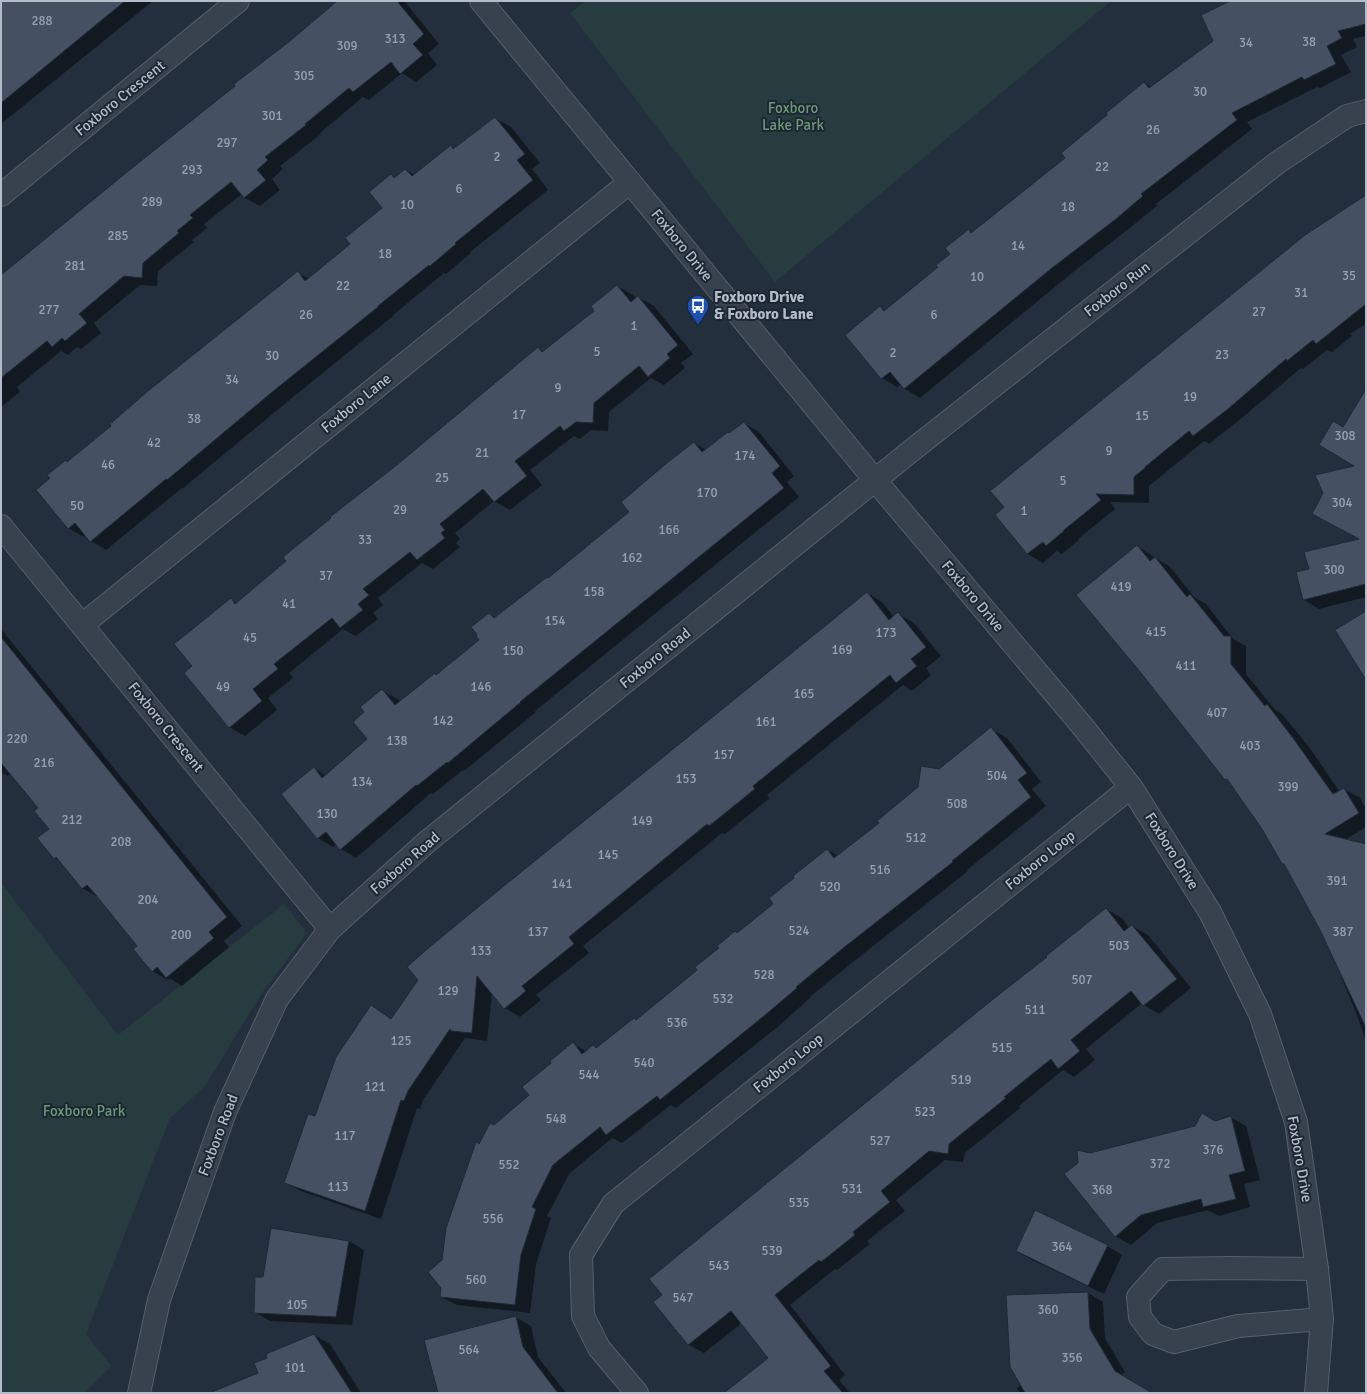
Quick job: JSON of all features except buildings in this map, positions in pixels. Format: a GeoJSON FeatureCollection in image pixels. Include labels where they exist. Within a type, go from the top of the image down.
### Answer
{"type":"FeatureCollection","features":[{"type":"Feature","properties":{"kind":"street","name":"Foxboro Crescent"},"geometry":{"type":"LineString","coordinates":[[1,195],[238,1]]}},
{"type":"Feature","properties":{"kind":"street","name":"Foxboro Drive"},"geometry":{"type":"LineString","coordinates":[[481,1],[875,480],[1079,722],[1131,787],[1210,912],[1260,1014],[1296,1122],[1317,1269],[1322,1319],[1316,1393]]}},
{"type":"Feature","properties":{"kind":"street","name":"Foxboro Run"},"geometry":{"type":"LineString","coordinates":[[875,480],[1277,164],[1347,116],[1366,111]]}},
{"type":"Feature","properties":{"kind":"street","name":"Foxboro Lane"},"geometry":{"type":"LineString","coordinates":[[82,625],[630,182]]}},
{"type":"Feature","properties":{"kind":"street","name":"Foxboro Road"},"geometry":{"type":"LineString","coordinates":[[139,1393],[159,1300],[225,1112],[277,999],[330,928],[428,841],[875,480]]}},
{"type":"Feature","properties":{"kind":"street","name":"Foxboro Crescent"},"geometry":{"type":"LineString","coordinates":[[1,526],[330,928]]}},
{"type":"Feature","properties":{"kind":"street","name":"Foxboro Loop"},"geometry":{"type":"LineString","coordinates":[[637,1393],[599,1348],[583,1316],[581,1255],[613,1204],[1131,787]]}},
{"type":"Feature","properties":{"kind":"street"},"geometry":{"type":"LineString","coordinates":[[1317,1269],[1163,1269],[1138,1297],[1140,1317],[1153,1334],[1174,1342],[1238,1326],[1322,1319]]}},
{"type":"Feature","properties":{"kind":"green space","name":"Foxboro Lake Park"},"geometry":{"type":"Polygon","coordinates":[[[585,1],[1111,1],[775,282],[570,13],[585,1]]]}},
{"type":"Feature","properties":{"kind":"green space","name":"Foxboro Park"},"geometry":{"type":"Polygon","coordinates":[[[1,883],[118,1035],[284,904],[307,933],[262,993],[205,1086],[170,1118],[86,1334],[111,1366],[84,1393],[1,1393],[1,883]]]}},
{"type":"Feature","properties":{"kind":"place","name":"Foxboro Drive & Foxboro Lane"},"geometry":{"type":"Point","coordinates":[698,326]}}]}
